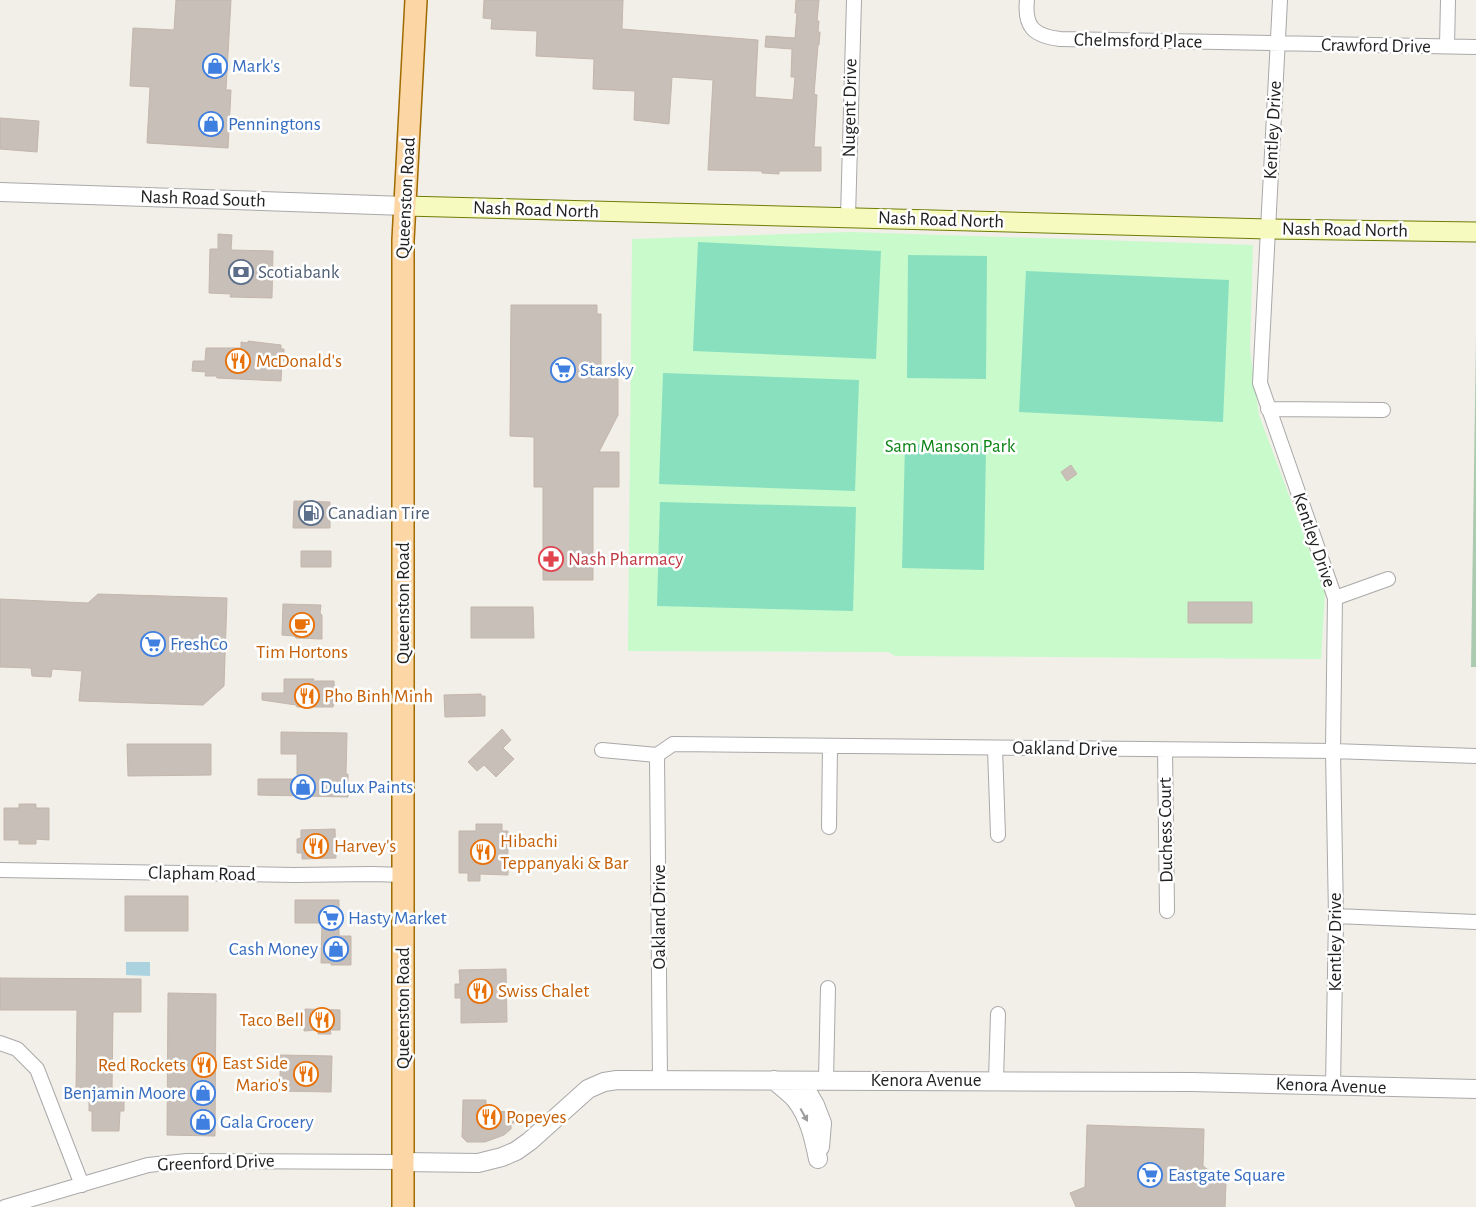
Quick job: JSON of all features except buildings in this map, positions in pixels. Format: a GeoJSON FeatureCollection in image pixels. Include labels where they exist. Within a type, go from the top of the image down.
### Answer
{"type":"FeatureCollection","features":[{"type":"Feature","properties":{"kind":"main road","name":"Queenston Road"},"geometry":{"type":"LineString","coordinates":[[403,1207],[403,240],[416,0]]}},
{"type":"Feature","properties":{"kind":"main road","name":"Nash Road North"},"geometry":{"type":"LineString","coordinates":[[405,206],[1268,229],[1476,232]]}},
{"type":"Feature","properties":{"kind":"street","name":"Nugent Drive"},"geometry":{"type":"LineString","coordinates":[[848,217],[854,0]]}},
{"type":"Feature","properties":{"kind":"street","name":"Chelmsford Place"},"geometry":{"type":"LineString","coordinates":[[1026,0],[1025,15],[1034,31],[1045,37],[1060,39],[1276,44]]}},
{"type":"Feature","properties":{"kind":"street","name":"Kentley Drive"},"geometry":{"type":"LineString","coordinates":[[1280,0],[1276,44],[1260,383],[1335,598],[1336,916],[1333,1086]]}},
{"type":"Feature","properties":{"kind":"street"},"geometry":{"type":"LineString","coordinates":[[1447,46],[1448,0]]}},
{"type":"Feature","properties":{"kind":"street","name":"Crawford Drive"},"geometry":{"type":"LineString","coordinates":[[1276,44],[1476,47]]}},
{"type":"Feature","properties":{"kind":"street","name":"Nash Road South"},"geometry":{"type":"LineString","coordinates":[[0,192],[405,206]]}},
{"type":"Feature","properties":{"kind":"street"},"geometry":{"type":"LineString","coordinates":[[1268,409],[1383,410]]}},
{"type":"Feature","properties":{"kind":"street"},"geometry":{"type":"LineString","coordinates":[[1335,598],[1388,579]]}},
{"type":"Feature","properties":{"kind":"street","name":"Oakland Drive"},"geometry":{"type":"LineString","coordinates":[[660,1080],[657,755],[673,744],[1334,751],[1476,756]]}},
{"type":"Feature","properties":{"kind":"street"},"geometry":{"type":"LineString","coordinates":[[829,826],[830,746]]}},
{"type":"Feature","properties":{"kind":"street"},"geometry":{"type":"LineString","coordinates":[[995,748],[998,836]]}},
{"type":"Feature","properties":{"kind":"street"},"geometry":{"type":"LineString","coordinates":[[602,750],[657,755]]}},
{"type":"Feature","properties":{"kind":"street","name":"Duchess Court"},"geometry":{"type":"LineString","coordinates":[[1165,750],[1167,911]]}},
{"type":"Feature","properties":{"kind":"street","name":"Clapham Road"},"geometry":{"type":"LineString","coordinates":[[0,870],[294,876],[404,875]]}},
{"type":"Feature","properties":{"kind":"street"},"geometry":{"type":"LineString","coordinates":[[1336,916],[1476,922]]}},
{"type":"Feature","properties":{"kind":"street"},"geometry":{"type":"LineString","coordinates":[[826,1080],[828,988]]}},
{"type":"Feature","properties":{"kind":"street"},"geometry":{"type":"LineString","coordinates":[[996,1080],[998,1014]]}},
{"type":"Feature","properties":{"kind":"street"},"geometry":{"type":"LineString","coordinates":[[0,1043],[17,1049],[37,1069],[82,1185]]}},
{"type":"Feature","properties":{"kind":"street","name":"Kenora Avenue"},"geometry":{"type":"LineString","coordinates":[[402,1162],[478,1163],[502,1157],[516,1151],[530,1141],[588,1089],[604,1082],[617,1080],[1192,1082],[1476,1089]]}},
{"type":"Feature","properties":{"kind":"street"},"geometry":{"type":"LineString","coordinates":[[774,1080],[796,1100],[808,1120],[818,1160],[822,1123],[815,1105],[801,1081]]}},
{"type":"Feature","properties":{"kind":"street","name":"Greenford Drive"},"geometry":{"type":"LineString","coordinates":[[11,1206],[148,1165],[187,1161],[402,1162]]}},
{"type":"Feature","properties":{"kind":"green space","name":"Sam Manson Park"},"geometry":{"type":"Polygon","coordinates":[[[851,232],[1253,245],[1250,350],[1259,415],[1325,592],[1321,659],[895,656],[888,652],[628,651],[632,239],[851,232]]]}},
{"type":"Feature","properties":{"kind":"green space"},"geometry":{"type":"Polygon","coordinates":[[[698,242],[881,251],[876,359],[693,351],[698,242]]]}},
{"type":"Feature","properties":{"kind":"green space"},"geometry":{"type":"Polygon","coordinates":[[[908,255],[987,256],[986,379],[907,378],[908,255]]]}},
{"type":"Feature","properties":{"kind":"green space"},"geometry":{"type":"Polygon","coordinates":[[[1026,271],[1229,280],[1223,422],[1019,412],[1026,271]]]}},
{"type":"Feature","properties":{"kind":"green space"},"geometry":{"type":"Polygon","coordinates":[[[1476,337],[1476,667],[1471,667],[1476,337]]]}},
{"type":"Feature","properties":{"kind":"green space"},"geometry":{"type":"Polygon","coordinates":[[[663,373],[859,380],[855,491],[659,484],[663,373]]]}},
{"type":"Feature","properties":{"kind":"green space"},"geometry":{"type":"Polygon","coordinates":[[[905,444],[986,446],[984,570],[902,568],[905,444]]]}},
{"type":"Feature","properties":{"kind":"green space"},"geometry":{"type":"Polygon","coordinates":[[[660,502],[856,507],[853,611],[657,606],[660,502]]]}},
{"type":"Feature","properties":{"kind":"water"},"geometry":{"type":"Polygon","coordinates":[[[126,962],[150,962],[150,976],[126,975],[126,962]]]}},
{"type":"Feature","properties":{"kind":"place","name":"Mark's"},"geometry":{"type":"Point","coordinates":[215,66]}},
{"type":"Feature","properties":{"kind":"place","name":"Penningtons"},"geometry":{"type":"Point","coordinates":[211,124]}},
{"type":"Feature","properties":{"kind":"place","name":"Scotiabank"},"geometry":{"type":"Point","coordinates":[241,272]}},
{"type":"Feature","properties":{"kind":"place","name":"McDonald's"},"geometry":{"type":"Point","coordinates":[238,361]}},
{"type":"Feature","properties":{"kind":"place","name":"Starsky"},"geometry":{"type":"Point","coordinates":[563,370]}},
{"type":"Feature","properties":{"kind":"place","name":"Canadian Tire"},"geometry":{"type":"Point","coordinates":[311,513]}},
{"type":"Feature","properties":{"kind":"place","name":"Nash Pharmacy"},"geometry":{"type":"Point","coordinates":[551,559]}},
{"type":"Feature","properties":{"kind":"place","name":"Tim Hortons"},"geometry":{"type":"Point","coordinates":[302,625]}},
{"type":"Feature","properties":{"kind":"place","name":"FreshCo"},"geometry":{"type":"Point","coordinates":[153,644]}},
{"type":"Feature","properties":{"kind":"place","name":"Pho Binh Minh"},"geometry":{"type":"Point","coordinates":[307,696]}},
{"type":"Feature","properties":{"kind":"place","name":"Dulux Paints"},"geometry":{"type":"Point","coordinates":[303,787]}},
{"type":"Feature","properties":{"kind":"place","name":"Harvey's"},"geometry":{"type":"Point","coordinates":[316,846]}},
{"type":"Feature","properties":{"kind":"place","name":"Hibachi Teppanyaki & Bar"},"geometry":{"type":"Point","coordinates":[483,852]}},
{"type":"Feature","properties":{"kind":"place","name":"Hasty Market"},"geometry":{"type":"Point","coordinates":[331,918]}},
{"type":"Feature","properties":{"kind":"place","name":"Cash Money"},"geometry":{"type":"Point","coordinates":[336,949]}},
{"type":"Feature","properties":{"kind":"place","name":"Swiss Chalet"},"geometry":{"type":"Point","coordinates":[480,991]}},
{"type":"Feature","properties":{"kind":"place","name":"Taco Bell"},"geometry":{"type":"Point","coordinates":[322,1020]}},
{"type":"Feature","properties":{"kind":"place","name":"Red Rockets"},"geometry":{"type":"Point","coordinates":[204,1065]}},
{"type":"Feature","properties":{"kind":"place","name":"East Side Mario's"},"geometry":{"type":"Point","coordinates":[306,1074]}},
{"type":"Feature","properties":{"kind":"place","name":"Benjamin Moore"},"geometry":{"type":"Point","coordinates":[203,1093]}},
{"type":"Feature","properties":{"kind":"place","name":"Popeyes"},"geometry":{"type":"Point","coordinates":[489,1117]}},
{"type":"Feature","properties":{"kind":"place","name":"Gala Grocery"},"geometry":{"type":"Point","coordinates":[203,1122]}},
{"type":"Feature","properties":{"kind":"place","name":"Eastgate Square"},"geometry":{"type":"Point","coordinates":[1150,1175]}}]}
